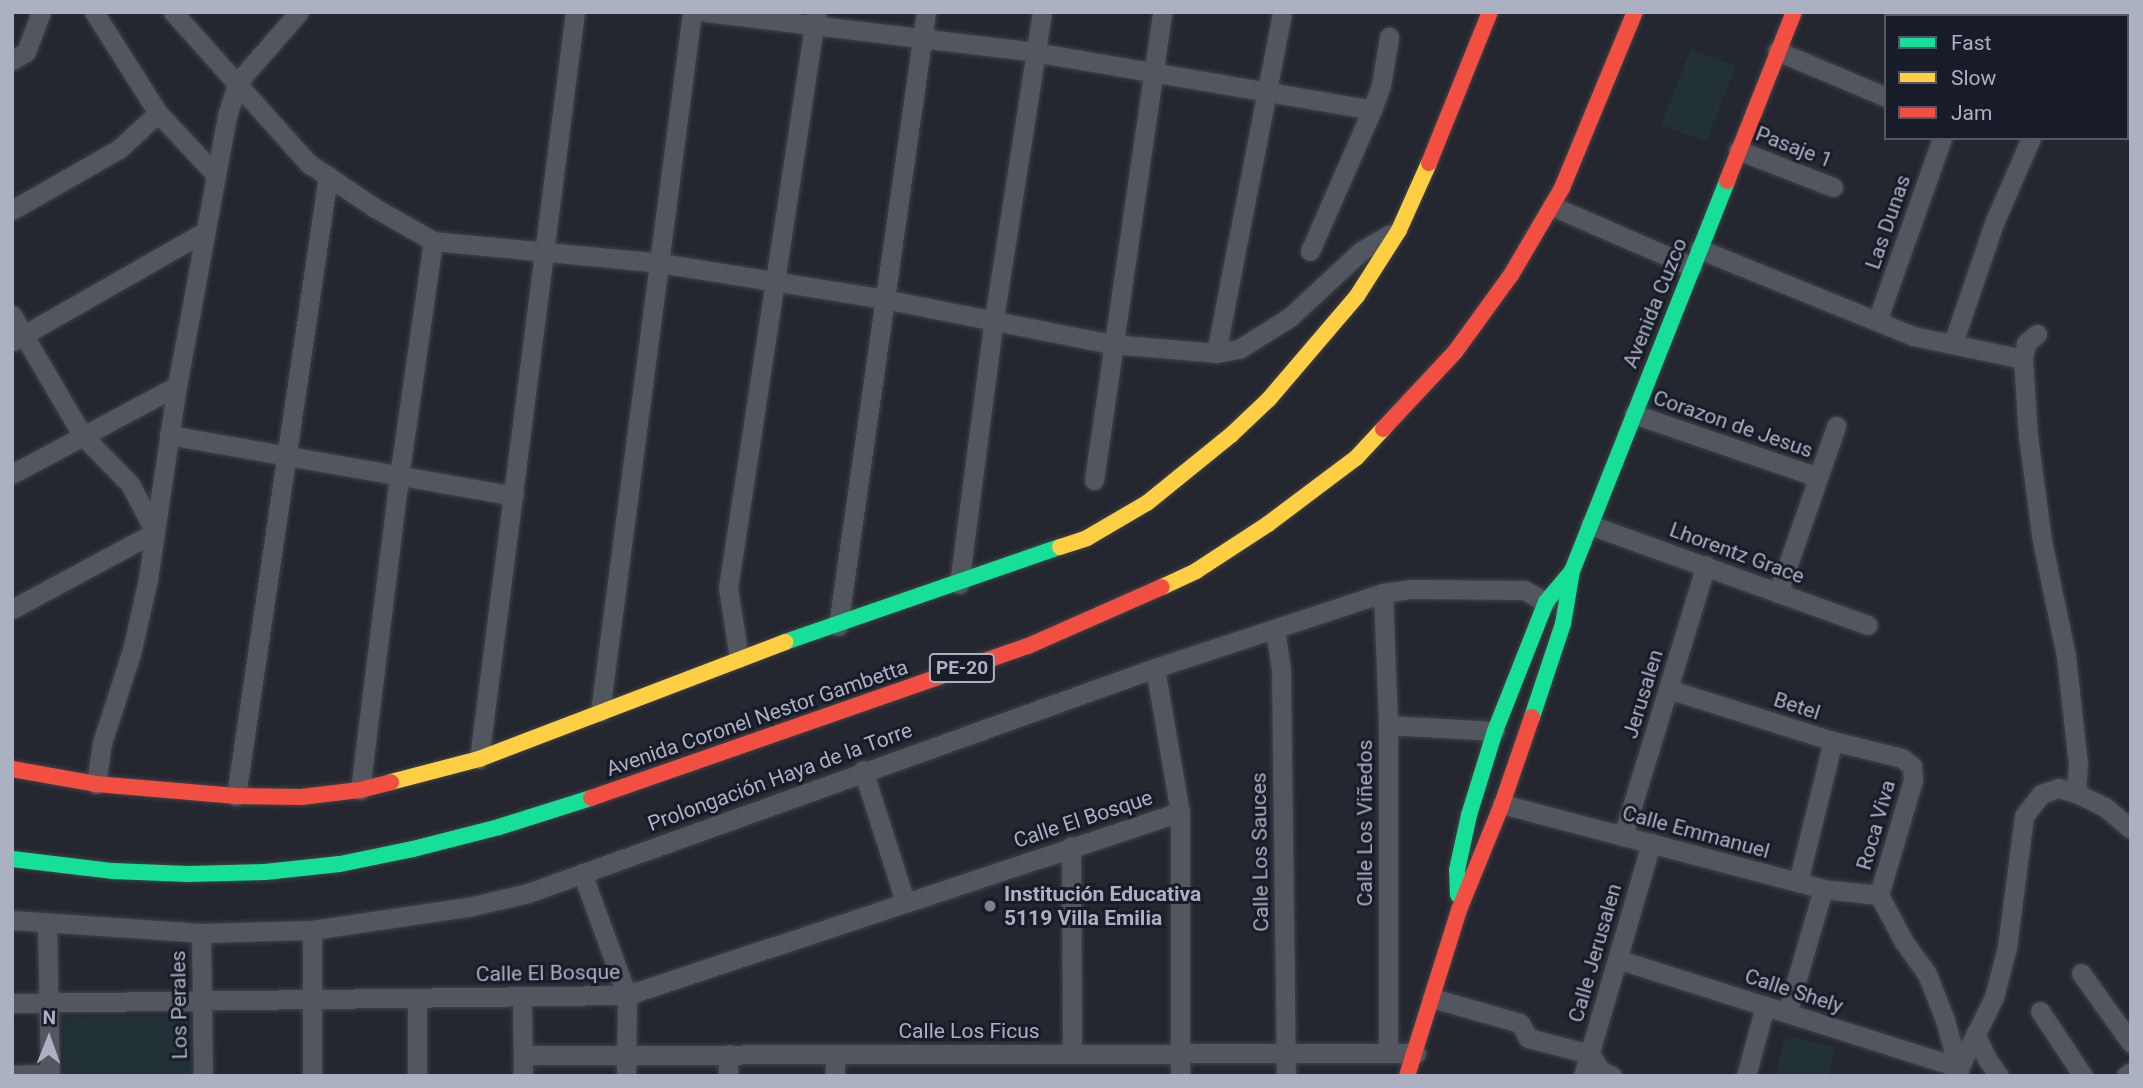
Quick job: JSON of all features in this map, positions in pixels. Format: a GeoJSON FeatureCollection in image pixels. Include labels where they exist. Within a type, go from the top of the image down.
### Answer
{"type":"FeatureCollection","features":[{"type":"Feature","properties":{"kind":"main road"},"geometry":{"type":"LineString","coordinates":[[12,769],[96,784],[236,796],[301,797],[360,790],[479,759],[739,658],[1087,538],[1147,503],[1189,471],[1269,399],[1357,296],[1399,230],[1443,133],[1490,12]]}},
{"type":"Feature","properties":{"kind":"main road","name":"Avenida Coronel Nestor Gambetta"},"geometry":{"type":"LineString","coordinates":[[12,859],[113,871],[188,874],[265,872],[340,864],[413,849],[499,827],[602,794],[1076,626],[1196,570],[1268,524],[1356,458],[1455,352],[1511,275],[1552,206],[1577,155],[1635,12]]}},
{"type":"Feature","properties":{"kind":"main road","name":"Avenida Cuzco"},"geometry":{"type":"LineString","coordinates":[[1777,51],[1776,29],[1780,12]]}},
{"type":"Feature","properties":{"kind":"main road","name":"Avenida Cuzco"},"geometry":{"type":"LineString","coordinates":[[1407,1076],[1459,910],[1502,804],[1563,624],[1572,571],[1794,12]]}},
{"type":"Feature","properties":{"kind":"main road","name":"Avenida Cuzco"},"geometry":{"type":"LineString","coordinates":[[1459,910],[1457,870],[1469,815],[1495,731],[1546,602],[1572,571]]}},
{"type":"Feature","properties":{"kind":"main road","name":"Avenida Cuzco"},"geometry":{"type":"LineString","coordinates":[[1413,1076],[1416,1054]]}},
{"type":"Feature","properties":{"kind":"street"},"geometry":{"type":"LineString","coordinates":[[12,60],[26,52],[41,12]]}},
{"type":"Feature","properties":{"kind":"street"},"geometry":{"type":"LineString","coordinates":[[94,12],[158,113],[215,174]]}},
{"type":"Feature","properties":{"kind":"street"},"geometry":{"type":"LineString","coordinates":[[173,12],[308,163],[375,208],[433,241],[660,263],[884,299],[1112,344],[1216,353],[1239,349],[1279,324],[1321,290],[1361,251],[1399,230]]}},
{"type":"Feature","properties":{"kind":"street"},"geometry":{"type":"LineString","coordinates":[[96,784],[102,743],[132,650],[155,532],[204,233],[237,83],[299,12]]}},
{"type":"Feature","properties":{"kind":"street"},"geometry":{"type":"LineString","coordinates":[[479,759],[575,12]]}},
{"type":"Feature","properties":{"kind":"street"},"geometry":{"type":"LineString","coordinates":[[600,712],[692,12]]}},
{"type":"Feature","properties":{"kind":"street"},"geometry":{"type":"LineString","coordinates":[[705,12],[815,18],[1034,52],[1372,110]]}},
{"type":"Feature","properties":{"kind":"street"},"geometry":{"type":"LineString","coordinates":[[838,626],[926,12]]}},
{"type":"Feature","properties":{"kind":"street"},"geometry":{"type":"LineString","coordinates":[[959,584],[994,319],[1042,12]]}},
{"type":"Feature","properties":{"kind":"street"},"geometry":{"type":"LineString","coordinates":[[1094,480],[1162,12]]}},
{"type":"Feature","properties":{"kind":"street"},"geometry":{"type":"LineString","coordinates":[[1216,353],[1282,12]]}},
{"type":"Feature","properties":{"kind":"street"},"geometry":{"type":"LineString","coordinates":[[739,658],[728,588],[815,18]]}},
{"type":"Feature","properties":{"kind":"street"},"geometry":{"type":"LineString","coordinates":[[1310,251],[1372,110],[1381,85],[1389,37]]}},
{"type":"Feature","properties":{"kind":"street"},"geometry":{"type":"LineString","coordinates":[[1777,51],[1884,96]]}},
{"type":"Feature","properties":{"kind":"street"},"geometry":{"type":"LineString","coordinates":[[12,211],[119,149],[158,113]]}},
{"type":"Feature","properties":{"kind":"street","name":"Las Dunas"},"geometry":{"type":"LineString","coordinates":[[1877,321],[1941,140]]}},
{"type":"Feature","properties":{"kind":"street"},"geometry":{"type":"LineString","coordinates":[[1953,343],[1994,223],[2030,140]]}},
{"type":"Feature","properties":{"kind":"street","name":"Pasaje 1"},"geometry":{"type":"LineString","coordinates":[[1738,150],[1833,187]]}},
{"type":"Feature","properties":{"kind":"street"},"geometry":{"type":"LineString","coordinates":[[236,796],[328,176]]}},
{"type":"Feature","properties":{"kind":"street"},"geometry":{"type":"LineString","coordinates":[[1552,206],[1913,336],[2023,359]]}},
{"type":"Feature","properties":{"kind":"street"},"geometry":{"type":"LineString","coordinates":[[18,338],[204,233]]}},
{"type":"Feature","properties":{"kind":"street"},"geometry":{"type":"LineString","coordinates":[[360,790],[433,241]]}},
{"type":"Feature","properties":{"kind":"street"},"geometry":{"type":"LineString","coordinates":[[12,315],[18,338],[82,435],[130,484],[155,532]]}},
{"type":"Feature","properties":{"kind":"street"},"geometry":{"type":"LineString","coordinates":[[2037,334],[2026,343],[2023,359],[2028,436],[2042,541],[2066,656],[2078,764],[2076,793]]}},
{"type":"Feature","properties":{"kind":"street"},"geometry":{"type":"LineString","coordinates":[[12,474],[177,386]]}},
{"type":"Feature","properties":{"kind":"street","name":"Corazon de Jesus"},"geometry":{"type":"LineString","coordinates":[[1634,414],[1818,477]]}},
{"type":"Feature","properties":{"kind":"street"},"geometry":{"type":"LineString","coordinates":[[1778,593],[1836,426]]}},
{"type":"Feature","properties":{"kind":"street"},"geometry":{"type":"LineString","coordinates":[[169,435],[514,496]]}},
{"type":"Feature","properties":{"kind":"street","name":"Lhorentz Grace"},"geometry":{"type":"LineString","coordinates":[[1590,525],[1868,625]]}},
{"type":"Feature","properties":{"kind":"street"},"geometry":{"type":"LineString","coordinates":[[12,608],[155,532]]}},
{"type":"Feature","properties":{"kind":"street","name":"Jerusalen"},"geometry":{"type":"LineString","coordinates":[[1623,836],[1706,565]]}},
{"type":"Feature","properties":{"kind":"street","name":"Prolongación Haya de la Torre"},"geometry":{"type":"LineString","coordinates":[[12,920],[47,925],[201,933],[312,930],[468,907],[528,892],[1156,668],[1383,593],[1412,589],[1524,590],[1546,602]]}},
{"type":"Feature","properties":{"kind":"street","name":"Calle Los Viñedos"},"geometry":{"type":"LineString","coordinates":[[1383,593],[1388,725],[1388,1053]]}},
{"type":"Feature","properties":{"kind":"street","name":"Calle Los Sauces"},"geometry":{"type":"LineString","coordinates":[[1275,629],[1281,669],[1286,1076]]}},
{"type":"Feature","properties":{"kind":"street"},"geometry":{"type":"LineString","coordinates":[[1156,668],[1180,811],[1180,1076]]}},
{"type":"Feature","properties":{"kind":"street","name":"Betel"},"geometry":{"type":"LineString","coordinates":[[1668,689],[1833,741],[1902,758],[1912,766]]}},
{"type":"Feature","properties":{"kind":"street"},"geometry":{"type":"LineString","coordinates":[[1388,725],[1495,731]]}},
{"type":"Feature","properties":{"kind":"street"},"geometry":{"type":"LineString","coordinates":[[1798,882],[1833,741]]}},
{"type":"Feature","properties":{"kind":"street","name":"Roca Viva"},"geometry":{"type":"LineString","coordinates":[[1879,895],[1913,780],[1912,766]]}},
{"type":"Feature","properties":{"kind":"street"},"geometry":{"type":"LineString","coordinates":[[863,771],[905,902]]}},
{"type":"Feature","properties":{"kind":"street"},"geometry":{"type":"LineString","coordinates":[[1958,1073],[1994,997],[2007,947],[2024,816],[2040,794],[2057,788],[2076,793],[2105,807],[2131,829]]}},
{"type":"Feature","properties":{"kind":"street","name":"Calle Emmanuel"},"geometry":{"type":"LineString","coordinates":[[1502,804],[1823,889],[1879,895]]}},
{"type":"Feature","properties":{"kind":"street","name":"Calle El Bosque"},"geometry":{"type":"LineString","coordinates":[[12,1003],[627,995],[1180,811]]}},
{"type":"Feature","properties":{"kind":"street","name":"Calle Jerusalen"},"geometry":{"type":"LineString","coordinates":[[1583,1076],[1651,843]]}},
{"type":"Feature","properties":{"kind":"street"},"geometry":{"type":"LineString","coordinates":[[1071,846],[1072,1054]]}},
{"type":"Feature","properties":{"kind":"street"},"geometry":{"type":"LineString","coordinates":[[582,873],[627,995],[626,1076]]}},
{"type":"Feature","properties":{"kind":"street"},"geometry":{"type":"LineString","coordinates":[[1787,1013],[1823,889]]}},
{"type":"Feature","properties":{"kind":"street"},"geometry":{"type":"LineString","coordinates":[[1879,895],[1904,942],[1927,974],[1945,1020],[1958,1073]]}},
{"type":"Feature","properties":{"kind":"street"},"geometry":{"type":"LineString","coordinates":[[12,1075],[50,1075],[47,925]]}},
{"type":"Feature","properties":{"kind":"street"},"geometry":{"type":"LineString","coordinates":[[312,930],[312,1076]]}},
{"type":"Feature","properties":{"kind":"street","name":"Los Perales"},"geometry":{"type":"LineString","coordinates":[[201,933],[203,1076]]}},
{"type":"Feature","properties":{"kind":"street","name":"Calle Shely"},"geometry":{"type":"LineString","coordinates":[[1617,959],[1787,1013],[1958,1073]]}},
{"type":"Feature","properties":{"kind":"street"},"geometry":{"type":"LineString","coordinates":[[2081,973],[2131,1044]]}},
{"type":"Feature","properties":{"kind":"street"},"geometry":{"type":"LineString","coordinates":[[522,997],[523,1076]]}},
{"type":"Feature","properties":{"kind":"street"},"geometry":{"type":"LineString","coordinates":[[417,998],[417,1076]]}},
{"type":"Feature","properties":{"kind":"street"},"geometry":{"type":"LineString","coordinates":[[1432,998],[1520,1023],[1528,1038],[1590,1054],[1601,1071],[1612,1076]]}},
{"type":"Feature","properties":{"kind":"street"},"geometry":{"type":"LineString","coordinates":[[1746,1076],[1765,1006]]}},
{"type":"Feature","properties":{"kind":"street"},"geometry":{"type":"LineString","coordinates":[[2040,1011],[2083,1076]]}},
{"type":"Feature","properties":{"kind":"street"},"geometry":{"type":"LineString","coordinates":[[1975,1034],[1986,1059],[2000,1076]]}},
{"type":"Feature","properties":{"kind":"street"},"geometry":{"type":"LineString","coordinates":[[728,1054],[728,1076]]}},
{"type":"Feature","properties":{"kind":"street"},"geometry":{"type":"LineString","coordinates":[[835,1054],[835,1076]]}},
{"type":"Feature","properties":{"kind":"street","name":"Calle Los Ficus"},"geometry":{"type":"LineString","coordinates":[[523,1055],[1416,1054]]}},
{"type":"Feature","properties":{"kind":"street"},"geometry":{"type":"LineString","coordinates":[[2126,1076],[2131,1072]]}},
{"type":"Feature","properties":{"kind":"shaded area"},"geometry":{"type":"Polygon","coordinates":[[[1691,49],[1736,66],[1706,142],[1661,125],[1691,49]]]}},
{"type":"Feature","properties":{"kind":"shaded area"},"geometry":{"type":"Polygon","coordinates":[[[191,1015],[191,1076],[64,1076],[63,1017],[191,1015]]]}},
{"type":"Feature","properties":{"kind":"shaded area"},"geometry":{"type":"Polygon","coordinates":[[[1785,1036],[1835,1047],[1829,1076],[1775,1076],[1785,1036]]]}},
{"type":"Feature","properties":{"kind":"traffic: fast"},"geometry":{"type":"LineString","coordinates":[[1532,717],[1563,624],[1572,571],[1727,181]]}},
{"type":"Feature","properties":{"kind":"traffic: fast"},"geometry":{"type":"LineString","coordinates":[[785,642],[1060,547]]}},
{"type":"Feature","properties":{"kind":"traffic: fast"},"geometry":{"type":"LineString","coordinates":[[1458,895],[1457,870],[1469,815],[1495,731],[1546,602],[1571,572]]}},
{"type":"Feature","properties":{"kind":"traffic: fast"},"geometry":{"type":"LineString","coordinates":[[12,859],[113,871],[188,874],[265,872],[340,864],[413,849],[499,827],[591,798]]}},
{"type":"Feature","properties":{"kind":"traffic: slow"},"geometry":{"type":"LineString","coordinates":[[1060,547],[1087,538],[1147,503],[1231,435],[1269,399],[1357,296],[1399,230],[1429,163]]}},
{"type":"Feature","properties":{"kind":"traffic: slow"},"geometry":{"type":"LineString","coordinates":[[1162,587],[1196,571],[1268,524],[1356,458],[1383,429]]}},
{"type":"Feature","properties":{"kind":"traffic: slow"},"geometry":{"type":"LineString","coordinates":[[391,782],[479,759],[785,642]]}},
{"type":"Feature","properties":{"kind":"traffic: jam"},"geometry":{"type":"LineString","coordinates":[[1429,163],[1490,12]]}},
{"type":"Feature","properties":{"kind":"traffic: jam"},"geometry":{"type":"LineString","coordinates":[[1383,429],[1455,352],[1511,275],[1562,188],[1635,12]]}},
{"type":"Feature","properties":{"kind":"traffic: jam"},"geometry":{"type":"LineString","coordinates":[[1727,181],[1794,12]]}},
{"type":"Feature","properties":{"kind":"traffic: jam"},"geometry":{"type":"LineString","coordinates":[[591,798],[1028,646],[1162,587]]}},
{"type":"Feature","properties":{"kind":"traffic: jam"},"geometry":{"type":"LineString","coordinates":[[1407,1076],[1459,910],[1502,804],[1532,717]]}},
{"type":"Feature","properties":{"kind":"traffic: jam"},"geometry":{"type":"LineString","coordinates":[[12,769],[96,784],[236,796],[301,797],[360,790],[391,782]]}},
{"type":"Feature","properties":{"kind":"place","name":"Institución Educativa 5119 Villa Emilia"},"geometry":{"type":"Point","coordinates":[990,906]}}]}
